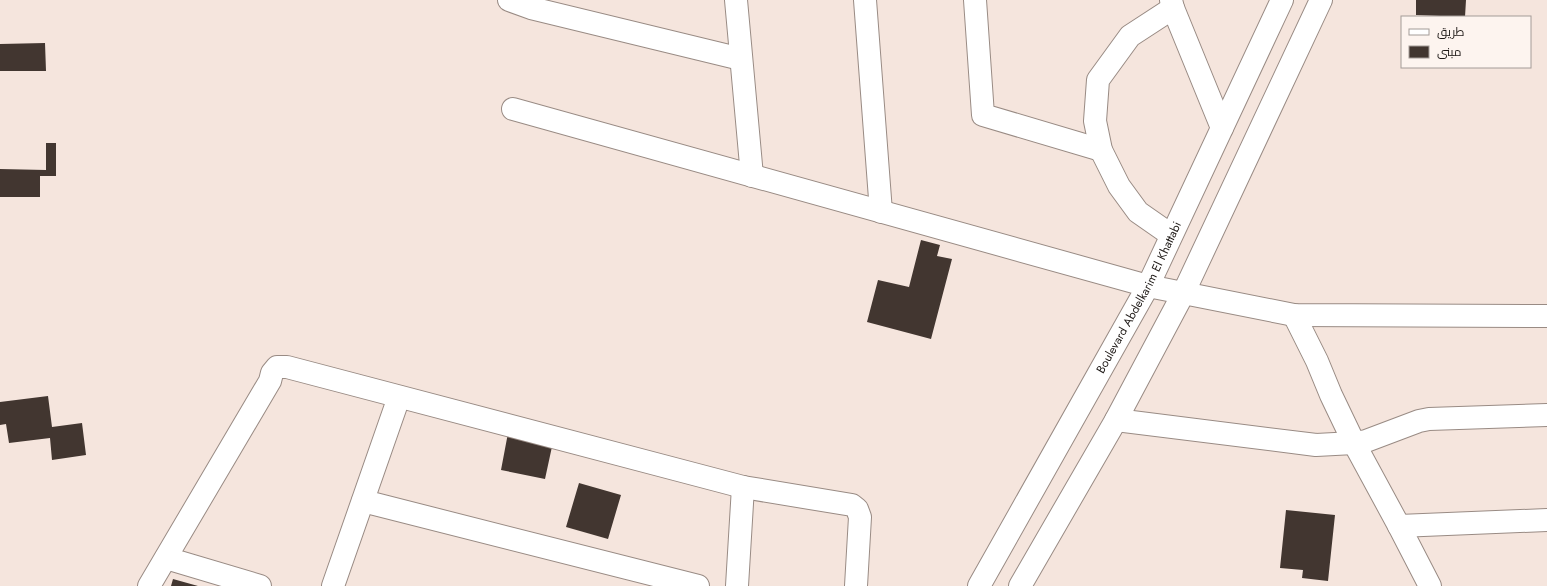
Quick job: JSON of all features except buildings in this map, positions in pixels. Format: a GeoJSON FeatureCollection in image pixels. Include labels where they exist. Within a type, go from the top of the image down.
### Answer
{"type":"FeatureCollection","features":[{"type":"Feature","properties":{"kind":"street"},"geometry":{"type":"LineString","coordinates":[[509,0],[533,4],[741,59]]}},
{"type":"Feature","properties":{"kind":"street"},"geometry":{"type":"LineString","coordinates":[[736,0],[752,176]]}},
{"type":"Feature","properties":{"kind":"street"},"geometry":{"type":"LineString","coordinates":[[865,0],[881,212]]}},
{"type":"Feature","properties":{"kind":"street"},"geometry":{"type":"LineString","coordinates":[[975,0],[983,115],[1101,150]]}},
{"type":"Feature","properties":{"kind":"street","name":"Boulevard Abdelkarim El Khattabi"},"geometry":{"type":"LineString","coordinates":[[979,586],[1148,286],[1282,0]]}},
{"type":"Feature","properties":{"kind":"street"},"geometry":{"type":"LineString","coordinates":[[1020,586],[1116,420],[1183,294],[1321,0]]}},
{"type":"Feature","properties":{"kind":"street"},"geometry":{"type":"LineString","coordinates":[[1172,236],[1138,212],[1119,186],[1101,150],[1095,121],[1098,80],[1130,36],[1172,4],[1222,128]]}},
{"type":"Feature","properties":{"kind":"street"},"geometry":{"type":"LineString","coordinates":[[513,109],[1148,286],[1183,294],[1294,315],[1547,316]]}},
{"type":"Feature","properties":{"kind":"street"},"geometry":{"type":"LineString","coordinates":[[1294,315],[1317,361],[1354,443],[1430,586]]}},
{"type":"Feature","properties":{"kind":"street"},"geometry":{"type":"LineString","coordinates":[[149,586],[270,381],[272,373],[278,367],[287,367],[743,487],[852,505],[857,509],[860,517],[856,586]]}},
{"type":"Feature","properties":{"kind":"street"},"geometry":{"type":"LineString","coordinates":[[333,586],[399,397]]}},
{"type":"Feature","properties":{"kind":"street"},"geometry":{"type":"LineString","coordinates":[[1116,420],[1316,445],[1354,443],[1374,439],[1419,421],[1429,419],[1547,415]]}},
{"type":"Feature","properties":{"kind":"street"},"geometry":{"type":"LineString","coordinates":[[736,586],[743,487]]}},
{"type":"Feature","properties":{"kind":"street"},"geometry":{"type":"LineString","coordinates":[[363,501],[698,586]]}},
{"type":"Feature","properties":{"kind":"street"},"geometry":{"type":"LineString","coordinates":[[1399,526],[1547,520]]}},
{"type":"Feature","properties":{"kind":"street"},"geometry":{"type":"LineString","coordinates":[[166,558],[260,586]]}}]}
